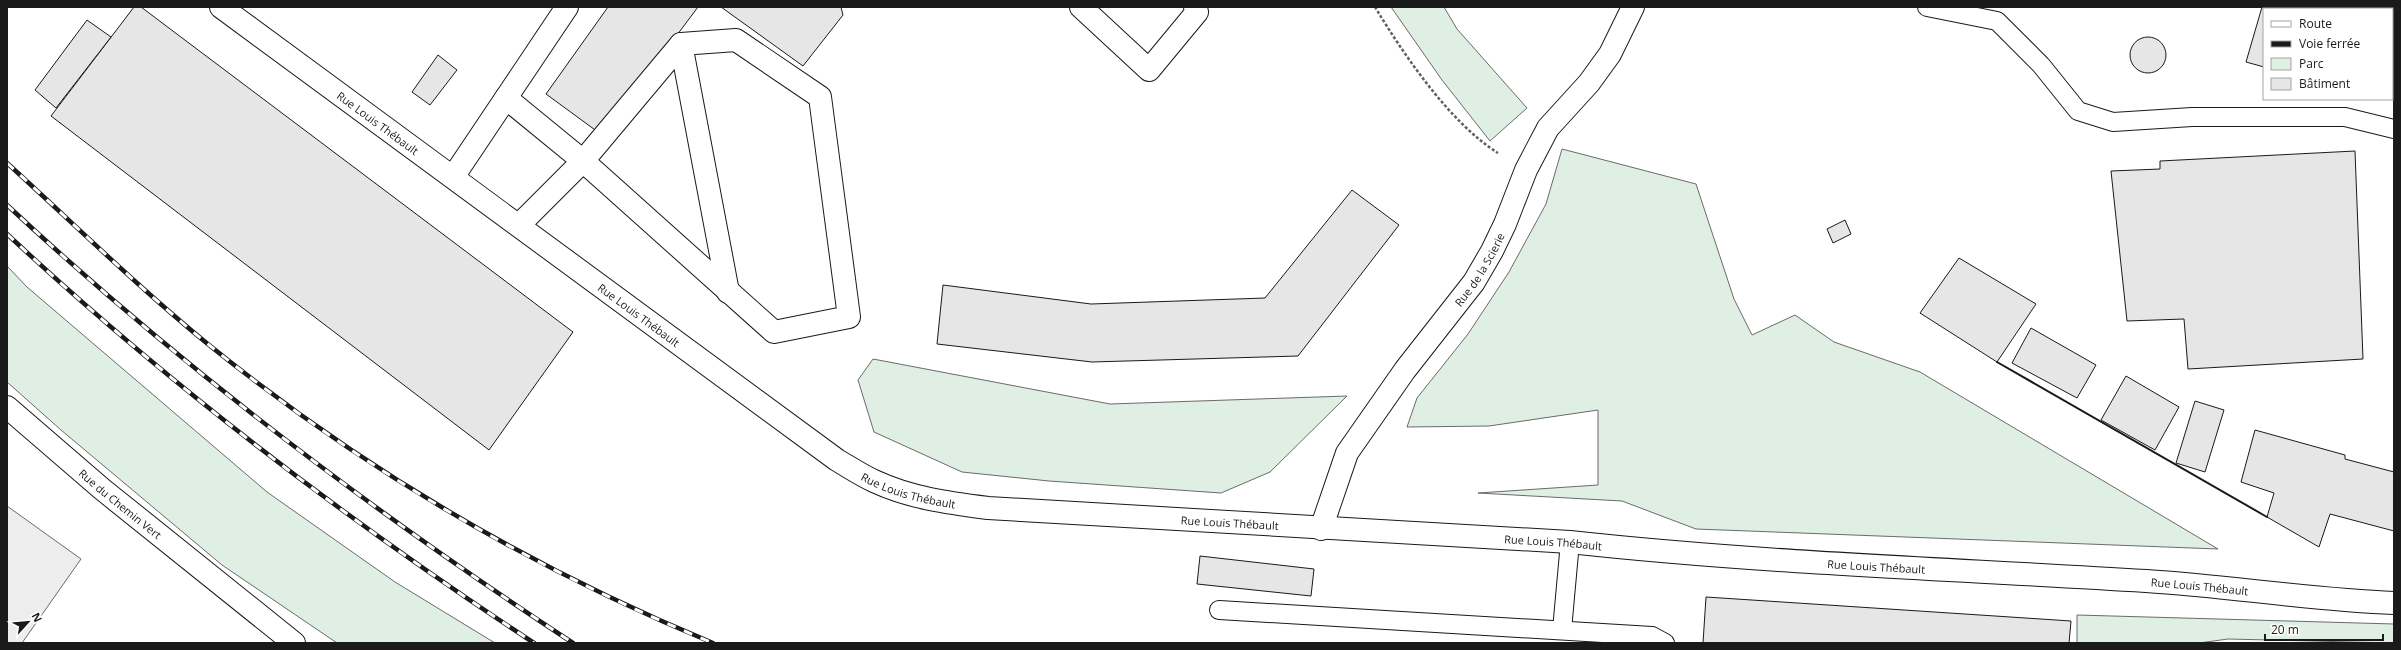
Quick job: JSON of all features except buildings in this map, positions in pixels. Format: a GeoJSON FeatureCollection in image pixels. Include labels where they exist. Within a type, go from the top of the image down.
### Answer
{"type":"FeatureCollection","features":[{"type":"Feature","properties":{"kind":"street","name":"Rue Louis Thébault"},"geometry":{"type":"LineString","coordinates":[[222,7],[837,460],[874,481],[902,493],[938,502],[988,508],[1321,529],[1570,542],[1660,552],[2148,581],[2324,599],[2394,603]]}},
{"type":"Feature","properties":{"kind":"street"},"geometry":{"type":"LineString","coordinates":[[453,177],[567,7]]}},
{"type":"Feature","properties":{"kind":"street"},"geometry":{"type":"LineString","coordinates":[[1081,7],[1149,70],[1197,12],[1195,7]]}},
{"type":"Feature","properties":{"kind":"street","name":"Rue de la Scierie"},"geometry":{"type":"LineString","coordinates":[[1321,529],[1347,453],[1400,376],[1474,282],[1502,231],[1526,170],[1548,128],[1589,83],[1610,54],[1633,7]]}},
{"type":"Feature","properties":{"kind":"street"},"geometry":{"type":"LineString","coordinates":[[506,98],[583,161],[774,332],[849,317],[820,97],[736,40],[681,44],[583,161],[519,225]]}},
{"type":"Feature","properties":{"kind":"street"},"geometry":{"type":"LineString","coordinates":[[681,44],[728,292]]}},
{"type":"Feature","properties":{"kind":"street","name":"Rue du Chemin Vert"},"geometry":{"type":"LineString","coordinates":[[7,407],[102,489],[238,596],[294,643]]}},
{"type":"Feature","properties":{"kind":"street","name":"Rue du Chemin Vert"},"geometry":{"type":"LineString","coordinates":[[238,596],[307,643]]}},
{"type":"Feature","properties":{"kind":"lane"},"geometry":{"type":"LineString","coordinates":[[1927,7],[1997,21],[2041,65],[2078,111],[2113,122],[2192,117],[2345,117],[2394,129]]}},
{"type":"Feature","properties":{"kind":"lane"},"geometry":{"type":"LineString","coordinates":[[1562,630],[1570,542]]}},
{"type":"Feature","properties":{"kind":"lane"},"geometry":{"type":"LineString","coordinates":[[1219,610],[1652,636],[1665,643]]}},
{"type":"Feature","properties":{"kind":"path"},"geometry":{"type":"LineString","coordinates":[[1375,7],[1392,36],[1431,89],[1469,130],[1491,148],[1526,170]]}},
{"type":"Feature","properties":{"kind":"green space"},"geometry":{"type":"Polygon","coordinates":[[[1391,7],[1444,7],[1457,29],[1527,108],[1490,141],[1442,80],[1391,7]]]}},
{"type":"Feature","properties":{"kind":"green space"},"geometry":{"type":"Polygon","coordinates":[[[1562,149],[1696,184],[1734,299],[1752,335],[1795,315],[1834,342],[1920,372],[2218,549],[1696,529],[1622,501],[1478,493],[1598,485],[1598,410],[1489,426],[1407,427],[1417,398],[1468,334],[1509,272],[1546,204],[1562,149]]]}},
{"type":"Feature","properties":{"kind":"green space"},"geometry":{"type":"Polygon","coordinates":[[[7,266],[27,287],[267,492],[395,582],[495,643],[337,643],[222,565],[61,430],[7,382],[7,266]]]}},
{"type":"Feature","properties":{"kind":"green space"},"geometry":{"type":"Polygon","coordinates":[[[873,359],[1110,404],[1347,396],[1270,472],[1221,493],[1049,481],[962,472],[874,432],[858,380],[873,359]]]}},
{"type":"Feature","properties":{"kind":"green space"},"geometry":{"type":"Polygon","coordinates":[[[2077,615],[2394,624],[2394,643],[2228,639],[2199,643],[2077,643],[2077,615]]]}},
{"type":"Feature","properties":{"kind":"shaded area"},"geometry":{"type":"Polygon","coordinates":[[[7,506],[81,559],[22,643],[7,643],[7,506]]]}},
{"type":"Feature","properties":{"kind":"railway"},"geometry":{"type":"LineString","coordinates":[[7,163],[183,323],[268,391],[327,434],[450,512],[514,548],[578,582],[645,614],[713,643]]}},
{"type":"Feature","properties":{"kind":"railway"},"geometry":{"type":"LineString","coordinates":[[7,205],[141,324],[210,381],[281,436],[352,490],[425,542],[573,643]]}},
{"type":"Feature","properties":{"kind":"railway"},"geometry":{"type":"LineString","coordinates":[[7,234],[132,345],[262,450],[396,549],[534,643]]}},
{"type":"Feature","properties":{"kind":"wall"},"geometry":{"type":"LineString","coordinates":[[1997,362],[2267,517]]}}]}
